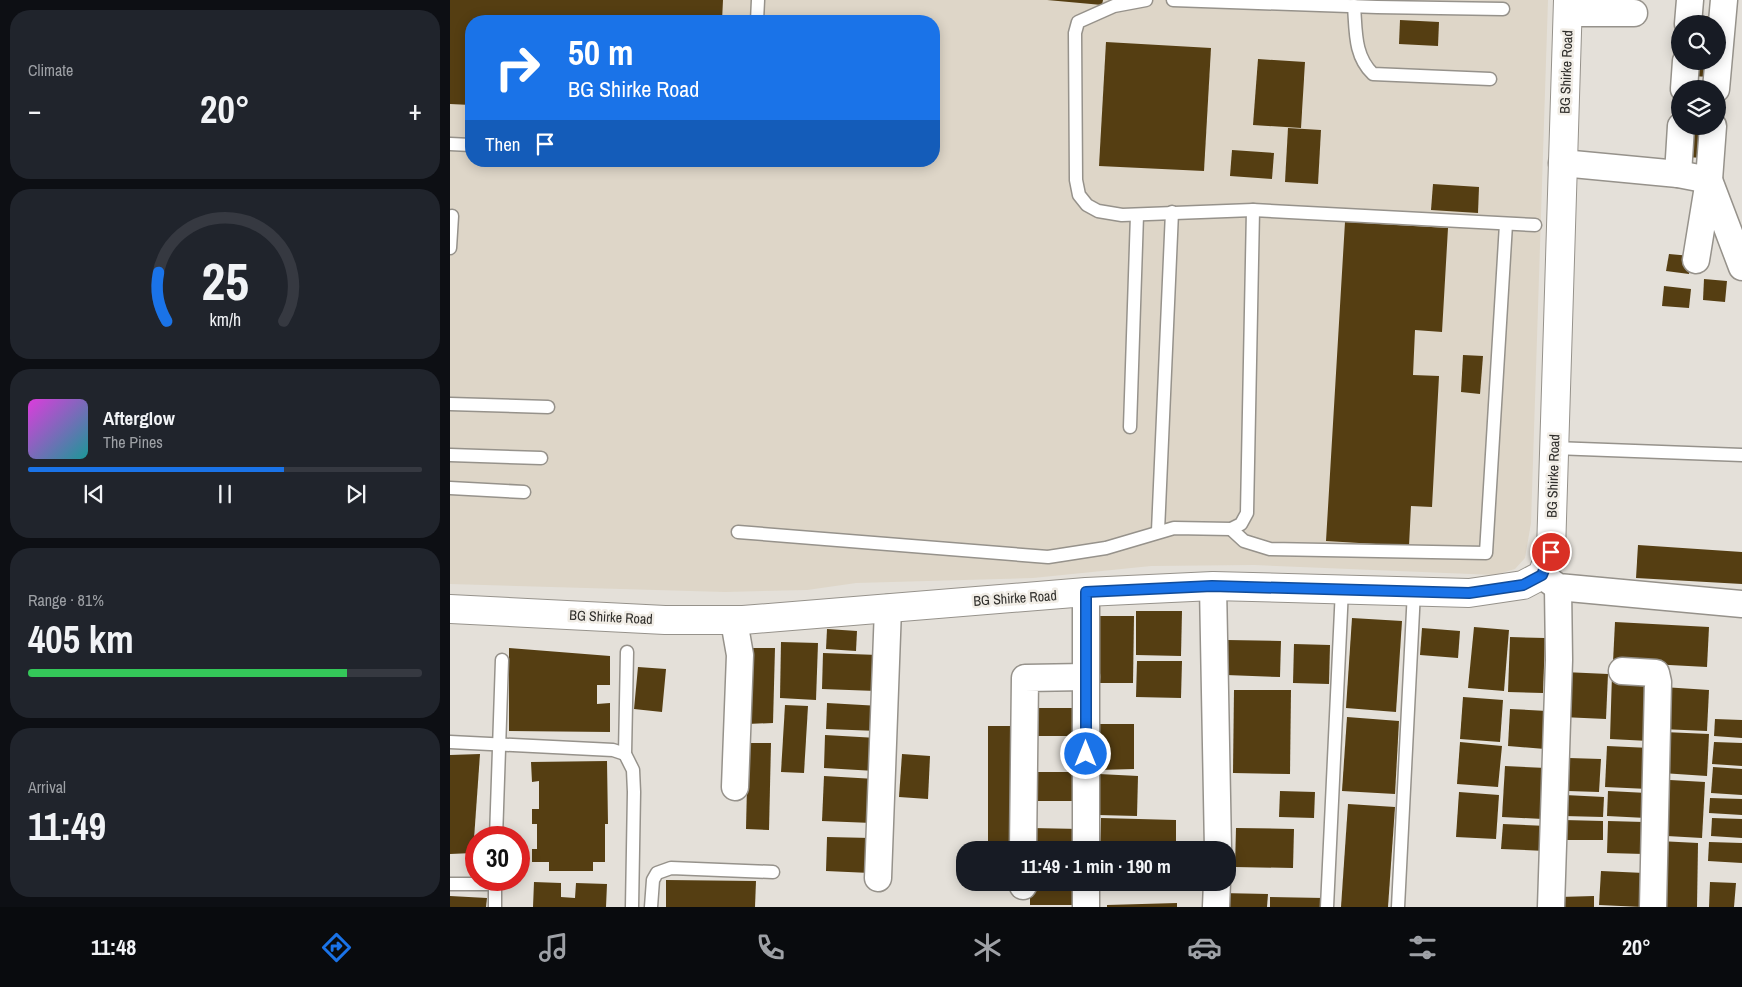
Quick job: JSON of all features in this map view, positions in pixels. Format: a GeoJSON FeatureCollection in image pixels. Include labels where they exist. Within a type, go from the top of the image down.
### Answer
{"type":"FeatureCollection","features":[{"type":"Feature","properties":{"kind":"street"},"geometry":{"type":"LineString","coordinates":[[1689,15],[1690,0]]}},
{"type":"Feature","properties":{"kind":"street"},"geometry":{"type":"LineString","coordinates":[[1717,80],[1724,0]]}},
{"type":"Feature","properties":{"kind":"street"},"geometry":{"type":"LineString","coordinates":[[1568,6],[1634,13]]}},
{"type":"Feature","properties":{"kind":"street","name":"BG Shirke Road"},"geometry":{"type":"LineString","coordinates":[[450,609],[665,620],[734,620],[1086,592],[1212,586],[1469,593],[1550,581],[1568,6]]}},
{"type":"Feature","properties":{"kind":"street"},"geometry":{"type":"LineString","coordinates":[[1678,174],[1680,135]]}},
{"type":"Feature","properties":{"kind":"street"},"geometry":{"type":"LineString","coordinates":[[1696,260],[1709,180],[1712,135]]}},
{"type":"Feature","properties":{"kind":"street"},"geometry":{"type":"LineString","coordinates":[[1562,163],[1678,174],[1709,180]]}},
{"type":"Feature","properties":{"kind":"street"},"geometry":{"type":"LineString","coordinates":[[1709,180],[1742,267]]}},
{"type":"Feature","properties":{"kind":"street"},"geometry":{"type":"LineString","coordinates":[[1551,907],[1559,660],[1550,581],[1742,604]]}},
{"type":"Feature","properties":{"kind":"street"},"geometry":{"type":"LineString","coordinates":[[1212,586],[1218,841]]}},
{"type":"Feature","properties":{"kind":"street"},"geometry":{"type":"LineString","coordinates":[[1086,592],[1086,841]]}},
{"type":"Feature","properties":{"kind":"street"},"geometry":{"type":"LineString","coordinates":[[878,878],[888,608]]}},
{"type":"Feature","properties":{"kind":"street"},"geometry":{"type":"LineString","coordinates":[[734,620],[740,655],[735,786]]}},
{"type":"Feature","properties":{"kind":"street"},"geometry":{"type":"LineString","coordinates":[[1622,671],[1656,673],[1658,682],[1653,907]]}},
{"type":"Feature","properties":{"kind":"street"},"geometry":{"type":"LineString","coordinates":[[1023,841],[1025,678],[1086,676]]}},
{"type":"Feature","properties":{"kind":"street"},"geometry":{"type":"LineString","coordinates":[[1086,891],[1086,907]]}},
{"type":"Feature","properties":{"kind":"street"},"geometry":{"type":"LineString","coordinates":[[1216,907],[1217,891]]}},
{"type":"Feature","properties":{"kind":"lane"},"geometry":{"type":"LineString","coordinates":[[757,15],[758,0]]}},
{"type":"Feature","properties":{"kind":"lane"},"geometry":{"type":"LineString","coordinates":[[1146,0],[1114,6],[1091,14],[1078,22],[1076,33],[1076,180],[1079,195],[1087,205],[1098,210],[1137,215],[1253,210],[1535,225]]}},
{"type":"Feature","properties":{"kind":"lane"},"geometry":{"type":"LineString","coordinates":[[1174,0],[1331,3],[1354,6],[1503,8]]}},
{"type":"Feature","properties":{"kind":"lane"},"geometry":{"type":"LineString","coordinates":[[1354,6],[1357,49],[1364,65],[1373,74],[1490,79]]}},
{"type":"Feature","properties":{"kind":"lane"},"geometry":{"type":"LineString","coordinates":[[450,144],[465,145]]}},
{"type":"Feature","properties":{"kind":"lane"},"geometry":{"type":"LineString","coordinates":[[738,532],[1048,557],[1106,548],[1158,531],[1174,528],[1232,530],[1241,524],[1247,513],[1253,210]]}},
{"type":"Feature","properties":{"kind":"lane"},"geometry":{"type":"LineString","coordinates":[[1158,531],[1172,212]]}},
{"type":"Feature","properties":{"kind":"lane"},"geometry":{"type":"LineString","coordinates":[[1130,427],[1137,215]]}},
{"type":"Feature","properties":{"kind":"lane"},"geometry":{"type":"LineString","coordinates":[[450,248],[452,216]]}},
{"type":"Feature","properties":{"kind":"lane"},"geometry":{"type":"LineString","coordinates":[[1232,530],[1244,542],[1270,549],[1486,553],[1506,224]]}},
{"type":"Feature","properties":{"kind":"lane"},"geometry":{"type":"LineString","coordinates":[[450,404],[548,407]]}},
{"type":"Feature","properties":{"kind":"lane"},"geometry":{"type":"LineString","coordinates":[[1554,448],[1742,456]]}},
{"type":"Feature","properties":{"kind":"lane"},"geometry":{"type":"LineString","coordinates":[[450,455],[541,458]]}},
{"type":"Feature","properties":{"kind":"lane"},"geometry":{"type":"LineString","coordinates":[[450,488],[524,492]]}},
{"type":"Feature","properties":{"kind":"lane"},"geometry":{"type":"LineString","coordinates":[[1327,907],[1342,589]]}},
{"type":"Feature","properties":{"kind":"lane"},"geometry":{"type":"LineString","coordinates":[[1398,907],[1414,591]]}},
{"type":"Feature","properties":{"kind":"lane"},"geometry":{"type":"LineString","coordinates":[[627,652],[625,754],[632,770],[634,792],[632,907]]}},
{"type":"Feature","properties":{"kind":"lane"},"geometry":{"type":"LineString","coordinates":[[496,826],[502,660]]}},
{"type":"Feature","properties":{"kind":"lane"},"geometry":{"type":"LineString","coordinates":[[450,742],[613,750],[625,754]]}},
{"type":"Feature","properties":{"kind":"lane"},"geometry":{"type":"LineString","coordinates":[[651,907],[653,880],[657,873],[671,868],[773,872]]}},
{"type":"Feature","properties":{"kind":"lane"},"geometry":{"type":"LineString","coordinates":[[450,884],[465,883]]}},
{"type":"Feature","properties":{"kind":"lane"},"geometry":{"type":"LineString","coordinates":[[495,891],[495,907]]}},
{"type":"Feature","properties":{"kind":"shaded area"},"geometry":{"type":"Polygon","coordinates":[[[450,0],[1548,0],[1531,523],[1525,558],[1515,569],[1495,575],[1254,565],[1151,566],[1033,578],[856,583],[807,590],[725,592],[450,584],[450,0]]]}},
{"type":"Feature","properties":{"kind":"building"},"geometry":{"type":"Polygon","coordinates":[[[450,0],[723,0],[722,15],[465,15],[465,105],[450,104],[450,0]]]}},
{"type":"Feature","properties":{"kind":"building"},"geometry":{"type":"Polygon","coordinates":[[[1047,0],[1103,0],[1102,5],[1047,0]]]}},
{"type":"Feature","properties":{"kind":"building"},"geometry":{"type":"Polygon","coordinates":[[[1400,20],[1439,22],[1438,46],[1399,44],[1400,20]]]}},
{"type":"Feature","properties":{"kind":"building"},"geometry":{"type":"Polygon","coordinates":[[[1106,42],[1211,48],[1204,171],[1099,166],[1106,42]]]}},
{"type":"Feature","properties":{"kind":"building"},"geometry":{"type":"Polygon","coordinates":[[[1258,59],[1305,62],[1301,128],[1253,125],[1258,59]]]}},
{"type":"Feature","properties":{"kind":"building"},"geometry":{"type":"Polygon","coordinates":[[[1691,70],[1711,70],[1711,77],[1691,76],[1691,70]]]}},
{"type":"Feature","properties":{"kind":"building"},"geometry":{"type":"Polygon","coordinates":[[[1288,128],[1321,130],[1318,184],[1285,182],[1288,128]]]}},
{"type":"Feature","properties":{"kind":"building"},"geometry":{"type":"Polygon","coordinates":[[[1683,135],[1709,135],[1708,158],[1681,157],[1683,135]]]}},
{"type":"Feature","properties":{"kind":"building"},"geometry":{"type":"Polygon","coordinates":[[[1232,150],[1274,153],[1272,179],[1230,176],[1232,150]]]}},
{"type":"Feature","properties":{"kind":"building"},"geometry":{"type":"Polygon","coordinates":[[[1433,184],[1479,187],[1478,213],[1431,210],[1433,184]]]}},
{"type":"Feature","properties":{"kind":"building"},"geometry":{"type":"Polygon","coordinates":[[[1345,222],[1448,228],[1442,332],[1415,330],[1413,375],[1439,376],[1432,507],[1411,506],[1409,546],[1326,541],[1345,222]]]}},
{"type":"Feature","properties":{"kind":"building"},"geometry":{"type":"Polygon","coordinates":[[[1669,254],[1691,256],[1689,274],[1666,271],[1669,254]]]}},
{"type":"Feature","properties":{"kind":"building"},"geometry":{"type":"Polygon","coordinates":[[[1704,279],[1727,281],[1725,302],[1703,300],[1704,279]]]}},
{"type":"Feature","properties":{"kind":"building"},"geometry":{"type":"Polygon","coordinates":[[[1664,286],[1691,289],[1689,308],[1662,306],[1664,286]]]}},
{"type":"Feature","properties":{"kind":"building"},"geometry":{"type":"Polygon","coordinates":[[[1463,355],[1483,356],[1480,394],[1461,392],[1463,355]]]}},
{"type":"Feature","properties":{"kind":"building"},"geometry":{"type":"Polygon","coordinates":[[[1638,545],[1742,552],[1742,584],[1636,578],[1638,545]]]}},
{"type":"Feature","properties":{"kind":"building"},"geometry":{"type":"Polygon","coordinates":[[[1136,611],[1182,611],[1181,656],[1136,655],[1136,611]]]}},
{"type":"Feature","properties":{"kind":"building"},"geometry":{"type":"Polygon","coordinates":[[[1095,616],[1134,616],[1133,683],[1095,683],[1095,616]]]}},
{"type":"Feature","properties":{"kind":"building"},"geometry":{"type":"Polygon","coordinates":[[[1352,618],[1402,621],[1396,712],[1346,708],[1352,618]]]}},
{"type":"Feature","properties":{"kind":"building"},"geometry":{"type":"Polygon","coordinates":[[[1615,622],[1709,627],[1707,667],[1613,662],[1615,622]]]}},
{"type":"Feature","properties":{"kind":"building"},"geometry":{"type":"Polygon","coordinates":[[[1474,627],[1509,630],[1504,691],[1468,688],[1474,627]]]}},
{"type":"Feature","properties":{"kind":"building"},"geometry":{"type":"Polygon","coordinates":[[[1422,628],[1460,631],[1458,658],[1420,655],[1422,628]]]}},
{"type":"Feature","properties":{"kind":"building"},"geometry":{"type":"Polygon","coordinates":[[[827,629],[857,631],[856,651],[826,649],[827,629]]]}},
{"type":"Feature","properties":{"kind":"building"},"geometry":{"type":"Polygon","coordinates":[[[1510,637],[1545,638],[1543,693],[1508,692],[1510,637]]]}},
{"type":"Feature","properties":{"kind":"building"},"geometry":{"type":"Polygon","coordinates":[[[1227,640],[1281,641],[1280,677],[1226,675],[1227,640]]]}},
{"type":"Feature","properties":{"kind":"building"},"geometry":{"type":"Polygon","coordinates":[[[781,642],[818,643],[816,700],[780,698],[781,642]]]}},
{"type":"Feature","properties":{"kind":"building"},"geometry":{"type":"Polygon","coordinates":[[[1294,644],[1330,645],[1329,684],[1293,683],[1294,644]]]}},
{"type":"Feature","properties":{"kind":"building"},"geometry":{"type":"Polygon","coordinates":[[[509,648],[610,656],[610,685],[597,685],[597,704],[610,703],[610,732],[509,731],[509,648]]]}},
{"type":"Feature","properties":{"kind":"building"},"geometry":{"type":"Polygon","coordinates":[[[750,648],[775,648],[773,723],[747,724],[750,648]]]}},
{"type":"Feature","properties":{"kind":"building"},"geometry":{"type":"Polygon","coordinates":[[[823,653],[878,655],[876,691],[822,689],[823,653]]]}},
{"type":"Feature","properties":{"kind":"building"},"geometry":{"type":"Polygon","coordinates":[[[1137,661],[1182,661],[1181,698],[1136,697],[1137,661]]]}},
{"type":"Feature","properties":{"kind":"building"},"geometry":{"type":"Polygon","coordinates":[[[638,667],[666,669],[662,712],[634,709],[638,667]]]}},
{"type":"Feature","properties":{"kind":"building"},"geometry":{"type":"Polygon","coordinates":[[[1564,672],[1608,674],[1606,719],[1562,717],[1564,672]]]}},
{"type":"Feature","properties":{"kind":"building"},"geometry":{"type":"Polygon","coordinates":[[[1612,674],[1651,675],[1649,741],[1610,739],[1612,674]]]}},
{"type":"Feature","properties":{"kind":"building"},"geometry":{"type":"Polygon","coordinates":[[[1663,687],[1709,690],[1707,731],[1661,729],[1663,687]]]}},
{"type":"Feature","properties":{"kind":"building"},"geometry":{"type":"Polygon","coordinates":[[[1234,690],[1291,690],[1290,774],[1233,773],[1234,690]]]}},
{"type":"Feature","properties":{"kind":"building"},"geometry":{"type":"Polygon","coordinates":[[[1463,697],[1503,700],[1500,742],[1460,739],[1463,697]]]}},
{"type":"Feature","properties":{"kind":"building"},"geometry":{"type":"Polygon","coordinates":[[[827,703],[880,706],[878,731],[826,729],[827,703]]]}},
{"type":"Feature","properties":{"kind":"building"},"geometry":{"type":"Polygon","coordinates":[[[785,705],[808,706],[804,773],[781,772],[785,705]]]}},
{"type":"Feature","properties":{"kind":"building"},"geometry":{"type":"Polygon","coordinates":[[[1030,708],[1081,708],[1081,736],[1030,736],[1030,708]]]}},
{"type":"Feature","properties":{"kind":"building"},"geometry":{"type":"Polygon","coordinates":[[[1510,709],[1547,711],[1545,749],[1508,746],[1510,709]]]}},
{"type":"Feature","properties":{"kind":"building"},"geometry":{"type":"Polygon","coordinates":[[[1347,717],[1399,721],[1395,794],[1342,791],[1347,717]]]}},
{"type":"Feature","properties":{"kind":"building"},"geometry":{"type":"Polygon","coordinates":[[[1715,719],[1742,720],[1742,738],[1714,736],[1715,719]]]}},
{"type":"Feature","properties":{"kind":"building"},"geometry":{"type":"Polygon","coordinates":[[[1098,724],[1134,724],[1134,769],[1098,770],[1098,724]]]}},
{"type":"Feature","properties":{"kind":"building"},"geometry":{"type":"Polygon","coordinates":[[[988,726],[1018,726],[1018,841],[988,841],[988,726]]]}},
{"type":"Feature","properties":{"kind":"building"},"geometry":{"type":"Polygon","coordinates":[[[1664,732],[1709,734],[1707,776],[1662,773],[1664,732]]]}},
{"type":"Feature","properties":{"kind":"building"},"geometry":{"type":"Polygon","coordinates":[[[825,735],[877,738],[875,771],[824,768],[825,735]]]}},
{"type":"Feature","properties":{"kind":"building"},"geometry":{"type":"Polygon","coordinates":[[[1460,742],[1502,746],[1498,787],[1457,784],[1460,742]]]}},
{"type":"Feature","properties":{"kind":"building"},"geometry":{"type":"Polygon","coordinates":[[[1714,742],[1742,743],[1742,766],[1712,764],[1714,742]]]}},
{"type":"Feature","properties":{"kind":"building"},"geometry":{"type":"Polygon","coordinates":[[[748,743],[771,743],[769,830],[746,829],[748,743]]]}},
{"type":"Feature","properties":{"kind":"building"},"geometry":{"type":"Polygon","coordinates":[[[1607,746],[1650,748],[1648,789],[1605,787],[1607,746]]]}},
{"type":"Feature","properties":{"kind":"building"},"geometry":{"type":"Polygon","coordinates":[[[480,754],[475,826],[465,826],[465,853],[450,854],[450,755],[480,754]]]}},
{"type":"Feature","properties":{"kind":"building"},"geometry":{"type":"Polygon","coordinates":[[[902,754],[930,756],[928,799],[899,797],[902,754]]]}},
{"type":"Feature","properties":{"kind":"building"},"geometry":{"type":"Polygon","coordinates":[[[1569,758],[1601,759],[1599,792],[1568,791],[1569,758]]]}},
{"type":"Feature","properties":{"kind":"building"},"geometry":{"type":"Polygon","coordinates":[[[607,761],[608,824],[605,824],[605,862],[593,862],[593,871],[549,871],[549,862],[532,862],[532,849],[537,849],[537,824],[532,824],[532,809],[539,809],[539,781],[532,782],[531,762],[607,761]]]}},
{"type":"Feature","properties":{"kind":"building"},"geometry":{"type":"Polygon","coordinates":[[[1505,766],[1546,768],[1543,819],[1502,817],[1505,766]]]}},
{"type":"Feature","properties":{"kind":"building"},"geometry":{"type":"Polygon","coordinates":[[[1713,767],[1742,769],[1742,795],[1711,793],[1713,767]]]}},
{"type":"Feature","properties":{"kind":"building"},"geometry":{"type":"Polygon","coordinates":[[[1029,772],[1079,772],[1079,801],[1030,801],[1029,772]]]}},
{"type":"Feature","properties":{"kind":"building"},"geometry":{"type":"Polygon","coordinates":[[[1099,774],[1138,776],[1137,816],[1098,815],[1099,774]]]}},
{"type":"Feature","properties":{"kind":"building"},"geometry":{"type":"Polygon","coordinates":[[[824,776],[875,779],[872,823],[822,821],[824,776]]]}},
{"type":"Feature","properties":{"kind":"building"},"geometry":{"type":"Polygon","coordinates":[[[1670,780],[1705,782],[1702,838],[1667,836],[1670,780]]]}},
{"type":"Feature","properties":{"kind":"building"},"geometry":{"type":"Polygon","coordinates":[[[1280,791],[1315,792],[1314,818],[1279,817],[1280,791]]]}},
{"type":"Feature","properties":{"kind":"building"},"geometry":{"type":"Polygon","coordinates":[[[1608,791],[1647,793],[1646,818],[1607,816],[1608,791]]]}},
{"type":"Feature","properties":{"kind":"building"},"geometry":{"type":"Polygon","coordinates":[[[1459,792],[1499,795],[1496,839],[1456,837],[1459,792]]]}},
{"type":"Feature","properties":{"kind":"building"},"geometry":{"type":"Polygon","coordinates":[[[1565,795],[1604,797],[1603,817],[1564,816],[1565,795]]]}},
{"type":"Feature","properties":{"kind":"building"},"geometry":{"type":"Polygon","coordinates":[[[1710,798],[1742,799],[1742,815],[1709,813],[1710,798]]]}},
{"type":"Feature","properties":{"kind":"building"},"geometry":{"type":"Polygon","coordinates":[[[1348,804],[1395,807],[1388,907],[1341,907],[1348,804]]]}},
{"type":"Feature","properties":{"kind":"building"},"geometry":{"type":"Polygon","coordinates":[[[1101,818],[1176,820],[1176,841],[1100,841],[1101,818]]]}},
{"type":"Feature","properties":{"kind":"building"},"geometry":{"type":"Polygon","coordinates":[[[1712,818],[1742,819],[1742,838],[1711,836],[1712,818]]]}},
{"type":"Feature","properties":{"kind":"building"},"geometry":{"type":"Polygon","coordinates":[[[1564,820],[1603,821],[1603,840],[1563,840],[1564,820]]]}},
{"type":"Feature","properties":{"kind":"building"},"geometry":{"type":"Polygon","coordinates":[[[1608,821],[1644,822],[1644,854],[1607,853],[1608,821]]]}},
{"type":"Feature","properties":{"kind":"building"},"geometry":{"type":"Polygon","coordinates":[[[1503,824],[1547,826],[1546,851],[1501,849],[1503,824]]]}},
{"type":"Feature","properties":{"kind":"building"},"geometry":{"type":"Polygon","coordinates":[[[1031,828],[1080,829],[1080,841],[1031,841],[1031,828]]]}},
{"type":"Feature","properties":{"kind":"building"},"geometry":{"type":"Polygon","coordinates":[[[1236,828],[1294,829],[1293,868],[1236,867],[1236,828]]]}},
{"type":"Feature","properties":{"kind":"building"},"geometry":{"type":"Polygon","coordinates":[[[827,837],[871,838],[870,873],[826,871],[827,837]]]}},
{"type":"Feature","properties":{"kind":"building"},"geometry":{"type":"Polygon","coordinates":[[[1659,841],[1698,843],[1697,907],[1657,907],[1659,841]]]}},
{"type":"Feature","properties":{"kind":"building"},"geometry":{"type":"Polygon","coordinates":[[[1709,842],[1742,843],[1742,863],[1708,861],[1709,842]]]}},
{"type":"Feature","properties":{"kind":"building"},"geometry":{"type":"Polygon","coordinates":[[[1601,871],[1644,873],[1642,907],[1599,905],[1601,871]]]}},
{"type":"Feature","properties":{"kind":"building"},"geometry":{"type":"Polygon","coordinates":[[[666,880],[756,881],[755,907],[666,907],[666,880]]]}},
{"type":"Feature","properties":{"kind":"building"},"geometry":{"type":"Polygon","coordinates":[[[534,882],[561,883],[561,897],[575,898],[576,883],[607,884],[606,907],[533,907],[534,882]]]}},
{"type":"Feature","properties":{"kind":"building"},"geometry":{"type":"Polygon","coordinates":[[[1710,882],[1736,883],[1734,907],[1709,907],[1710,882]]]}},
{"type":"Feature","properties":{"kind":"building"},"geometry":{"type":"Polygon","coordinates":[[[1030,891],[1080,891],[1080,905],[1030,905],[1030,891]]]}},
{"type":"Feature","properties":{"kind":"building"},"geometry":{"type":"Polygon","coordinates":[[[1221,893],[1268,894],[1267,907],[1221,907],[1221,893]]]}},
{"type":"Feature","properties":{"kind":"building"},"geometry":{"type":"Polygon","coordinates":[[[450,896],[487,898],[486,907],[450,907],[450,896]]]}},
{"type":"Feature","properties":{"kind":"building"},"geometry":{"type":"Polygon","coordinates":[[[1594,896],[1594,907],[1559,907],[1559,897],[1594,896]]]}},
{"type":"Feature","properties":{"kind":"building"},"geometry":{"type":"Polygon","coordinates":[[[1270,897],[1324,898],[1323,907],[1270,907],[1270,897]]]}},
{"type":"Feature","properties":{"kind":"building"},"geometry":{"type":"Polygon","coordinates":[[[1177,903],[1177,907],[1107,907],[1107,905],[1177,903]]]}},
{"type":"Feature","properties":{"kind":"route"},"geometry":{"type":"LineString","coordinates":[[1086,754],[1086,592],[1212,586],[1469,593],[1523,585],[1542,575],[1551,552]]}}]}
